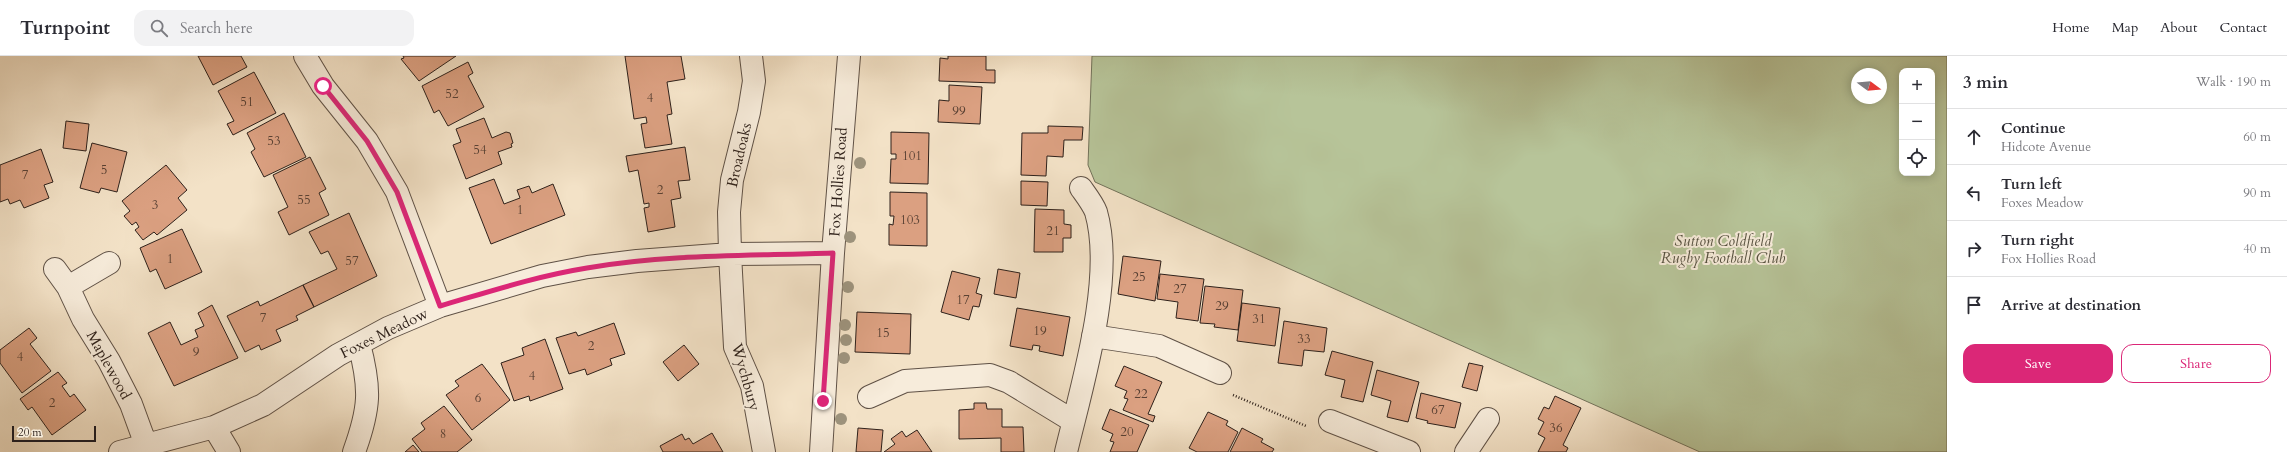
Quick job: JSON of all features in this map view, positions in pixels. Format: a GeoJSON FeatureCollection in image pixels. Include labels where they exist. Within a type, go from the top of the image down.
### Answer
{"type":"FeatureCollection","features":[{"type":"Feature","properties":{"kind":"street"},"geometry":{"type":"LineString","coordinates":[[305,56],[323,86],[367,141],[397,192],[440,306]]}},
{"type":"Feature","properties":{"kind":"street","name":"Broadoaks"},"geometry":{"type":"LineString","coordinates":[[730,254],[729,212],[732,180],[749,112],[754,81],[751,56]]}},
{"type":"Feature","properties":{"kind":"street","name":"Fox Hollies Road"},"geometry":{"type":"LineString","coordinates":[[821,452],[833,253],[849,56]]}},
{"type":"Feature","properties":{"kind":"street"},"geometry":{"type":"LineString","coordinates":[[1066,452],[1093,336],[1098,295],[1100,232],[1095,210],[1081,188]]}},
{"type":"Feature","properties":{"kind":"street","name":"Foxes Meadow"},"geometry":{"type":"LineString","coordinates":[[120,452],[214,427],[263,405],[338,355],[388,328],[440,306],[542,276],[588,267],[730,254],[833,253]]}},
{"type":"Feature","properties":{"kind":"street","name":"Wychbury"},"geometry":{"type":"LineString","coordinates":[[730,254],[735,347],[752,386],[764,452]]}},
{"type":"Feature","properties":{"kind":"street"},"geometry":{"type":"LineString","coordinates":[[68,287],[109,263]]}},
{"type":"Feature","properties":{"kind":"street","name":"Maplewood"},"geometry":{"type":"LineString","coordinates":[[55,269],[68,287],[83,319],[110,361],[131,404],[146,444]]}},
{"type":"Feature","properties":{"kind":"street"},"geometry":{"type":"LineString","coordinates":[[1093,336],[1159,346],[1220,373]]}},
{"type":"Feature","properties":{"kind":"street"},"geometry":{"type":"LineString","coordinates":[[354,452],[365,421],[368,395],[367,373],[359,344]]}},
{"type":"Feature","properties":{"kind":"street"},"geometry":{"type":"LineString","coordinates":[[869,396],[905,381],[990,375],[1009,382],[1073,421]]}},
{"type":"Feature","properties":{"kind":"street"},"geometry":{"type":"LineString","coordinates":[[1466,452],[1488,419]]}},
{"type":"Feature","properties":{"kind":"street"},"geometry":{"type":"LineString","coordinates":[[1330,421],[1409,452]]}},
{"type":"Feature","properties":{"kind":"street"},"geometry":{"type":"LineString","coordinates":[[214,427],[229,452]]}},
{"type":"Feature","properties":{"kind":"path"},"geometry":{"type":"LineString","coordinates":[[1220,373],[1225,377],[1220,390],[1308,427]]}},
{"type":"Feature","properties":{"kind":"green space","name":"Sutton Coldfield Rugby Football Club"},"geometry":{"type":"Polygon","coordinates":[[[1092,56],[1947,56],[1947,452],[1700,452],[1095,182],[1088,165],[1092,56]]]}},
{"type":"Feature","properties":{"kind":"building"},"geometry":{"type":"Polygon","coordinates":[[[198,56],[241,56],[247,67],[213,85],[198,56]]]}},
{"type":"Feature","properties":{"kind":"building"},"geometry":{"type":"Polygon","coordinates":[[[403,56],[456,56],[419,81],[401,59],[404,58],[403,56]]]}},
{"type":"Feature","properties":{"kind":"building"},"geometry":{"type":"Polygon","coordinates":[[[625,56],[681,56],[685,79],[667,82],[672,114],[667,115],[672,144],[645,148],[641,124],[647,123],[646,117],[634,119],[625,56]]]}},
{"type":"Feature","properties":{"kind":"building"},"geometry":{"type":"Polygon","coordinates":[[[948,56],[986,56],[986,70],[995,70],[995,83],[939,81],[940,58],[948,59],[948,56]]]}},
{"type":"Feature","properties":{"kind":"building"},"geometry":{"type":"Polygon","coordinates":[[[468,62],[473,73],[468,76],[484,107],[448,126],[439,110],[434,113],[422,86],[468,62]]]}},
{"type":"Feature","properties":{"kind":"building"},"geometry":{"type":"Polygon","coordinates":[[[254,72],[276,113],[233,135],[227,124],[234,121],[218,91],[254,72]]]}},
{"type":"Feature","properties":{"kind":"building"},"geometry":{"type":"Polygon","coordinates":[[[949,85],[982,87],[980,124],[938,122],[939,100],[949,101],[949,85]]]}},
{"type":"Feature","properties":{"kind":"building"},"geometry":{"type":"Polygon","coordinates":[[[284,113],[306,157],[264,177],[251,152],[255,149],[247,133],[284,113]]]}},
{"type":"Feature","properties":{"kind":"building"},"geometry":{"type":"Polygon","coordinates":[[[484,118],[492,138],[506,132],[510,133],[513,143],[511,144],[512,147],[498,152],[502,164],[466,179],[453,145],[461,142],[456,129],[484,118]]]}},
{"type":"Feature","properties":{"kind":"building"},"geometry":{"type":"Polygon","coordinates":[[[66,121],[89,124],[86,151],[63,148],[66,121]]]}},
{"type":"Feature","properties":{"kind":"building"},"geometry":{"type":"Polygon","coordinates":[[[1048,126],[1083,127],[1082,140],[1064,140],[1063,157],[1047,156],[1046,176],[1021,175],[1022,133],[1048,133],[1048,126]]]}},
{"type":"Feature","properties":{"kind":"building"},"geometry":{"type":"Polygon","coordinates":[[[891,132],[929,133],[928,184],[890,183],[891,159],[896,159],[896,154],[891,154],[891,132]]]}},
{"type":"Feature","properties":{"kind":"building"},"geometry":{"type":"Polygon","coordinates":[[[92,143],[127,152],[117,192],[101,188],[99,193],[80,188],[92,143]]]}},
{"type":"Feature","properties":{"kind":"building"},"geometry":{"type":"Polygon","coordinates":[[[685,147],[690,180],[678,181],[681,198],[671,200],[675,227],[648,232],[644,208],[649,207],[649,203],[644,204],[638,170],[629,172],[626,156],[685,147]]]}},
{"type":"Feature","properties":{"kind":"building"},"geometry":{"type":"Polygon","coordinates":[[[41,149],[53,182],[44,185],[49,198],[24,208],[20,200],[10,204],[8,199],[0,202],[0,165],[41,149]]]}},
{"type":"Feature","properties":{"kind":"building"},"geometry":{"type":"Polygon","coordinates":[[[310,157],[326,189],[319,193],[329,215],[289,235],[278,212],[288,207],[273,175],[310,157]]]}},
{"type":"Feature","properties":{"kind":"building"},"geometry":{"type":"Polygon","coordinates":[[[166,165],[187,190],[178,198],[187,210],[157,235],[154,232],[143,240],[135,230],[139,227],[136,222],[132,225],[124,216],[130,211],[122,201],[166,165]]]}},
{"type":"Feature","properties":{"kind":"building"},"geometry":{"type":"Polygon","coordinates":[[[494,179],[504,204],[520,198],[517,190],[529,186],[532,193],[553,184],[565,215],[491,244],[469,188],[494,179]]]}},
{"type":"Feature","properties":{"kind":"building"},"geometry":{"type":"Polygon","coordinates":[[[1021,181],[1048,182],[1047,206],[1021,205],[1021,181]]]}},
{"type":"Feature","properties":{"kind":"building"},"geometry":{"type":"Polygon","coordinates":[[[890,192],[927,193],[927,246],[889,245],[889,224],[893,225],[894,216],[890,216],[890,192]]]}},
{"type":"Feature","properties":{"kind":"building"},"geometry":{"type":"Polygon","coordinates":[[[1035,209],[1064,210],[1064,224],[1071,225],[1071,238],[1063,238],[1063,252],[1034,252],[1035,209]]]}},
{"type":"Feature","properties":{"kind":"building"},"geometry":{"type":"Polygon","coordinates":[[[349,213],[377,276],[314,307],[303,285],[337,269],[328,251],[321,254],[309,232],[349,213]]]}},
{"type":"Feature","properties":{"kind":"building"},"geometry":{"type":"Polygon","coordinates":[[[182,229],[202,272],[165,289],[156,269],[150,272],[140,248],[182,229]]]}},
{"type":"Feature","properties":{"kind":"building"},"geometry":{"type":"Polygon","coordinates":[[[1123,256],[1161,261],[1155,301],[1118,294],[1123,256]]]}},
{"type":"Feature","properties":{"kind":"building"},"geometry":{"type":"Polygon","coordinates":[[[998,269],[1020,273],[1016,298],[994,294],[998,269]]]}},
{"type":"Feature","properties":{"kind":"building"},"geometry":{"type":"Polygon","coordinates":[[[952,271],[980,278],[976,293],[982,295],[979,307],[973,306],[969,320],[941,312],[952,271]]]}},
{"type":"Feature","properties":{"kind":"building"},"geometry":{"type":"Polygon","coordinates":[[[1160,274],[1204,279],[1198,321],[1176,318],[1178,302],[1157,299],[1160,274]]]}},
{"type":"Feature","properties":{"kind":"building"},"geometry":{"type":"Polygon","coordinates":[[[303,285],[314,307],[296,316],[298,320],[276,330],[281,341],[261,350],[259,345],[245,352],[227,316],[258,301],[260,306],[303,285]]]}},
{"type":"Feature","properties":{"kind":"building"},"geometry":{"type":"Polygon","coordinates":[[[1205,286],[1243,290],[1238,330],[1214,327],[1215,324],[1200,323],[1205,286]]]}},
{"type":"Feature","properties":{"kind":"building"},"geometry":{"type":"Polygon","coordinates":[[[1242,303],[1280,308],[1275,346],[1237,341],[1242,303]]]}},
{"type":"Feature","properties":{"kind":"building"},"geometry":{"type":"Polygon","coordinates":[[[212,305],[238,358],[174,386],[148,333],[170,322],[181,345],[198,337],[195,330],[204,326],[198,313],[212,305]]]}},
{"type":"Feature","properties":{"kind":"building"},"geometry":{"type":"Polygon","coordinates":[[[1017,308],[1070,317],[1063,356],[1039,351],[1040,346],[1033,345],[1032,350],[1010,346],[1017,308]]]}},
{"type":"Feature","properties":{"kind":"building"},"geometry":{"type":"Polygon","coordinates":[[[857,312],[911,314],[910,354],[855,352],[857,312]]]}},
{"type":"Feature","properties":{"kind":"building"},"geometry":{"type":"Polygon","coordinates":[[[1284,321],[1327,328],[1324,352],[1304,350],[1302,366],[1278,363],[1284,321]]]}},
{"type":"Feature","properties":{"kind":"building"},"geometry":{"type":"Polygon","coordinates":[[[614,323],[625,354],[610,359],[612,365],[587,375],[585,369],[569,374],[556,338],[576,332],[578,336],[614,323]]]}},
{"type":"Feature","properties":{"kind":"building"},"geometry":{"type":"Polygon","coordinates":[[[29,328],[37,338],[30,344],[51,371],[22,393],[0,363],[0,350],[29,328]]]}},
{"type":"Feature","properties":{"kind":"building"},"geometry":{"type":"Polygon","coordinates":[[[545,339],[563,389],[530,401],[529,396],[514,401],[501,363],[524,355],[522,348],[545,339]]]}},
{"type":"Feature","properties":{"kind":"building"},"geometry":{"type":"Polygon","coordinates":[[[684,345],[699,364],[678,381],[663,362],[684,345]]]}},
{"type":"Feature","properties":{"kind":"building"},"geometry":{"type":"Polygon","coordinates":[[[1332,351],[1373,362],[1363,402],[1341,397],[1345,380],[1325,375],[1332,351]]]}},
{"type":"Feature","properties":{"kind":"building"},"geometry":{"type":"Polygon","coordinates":[[[1469,363],[1483,366],[1477,391],[1462,387],[1469,363]]]}},
{"type":"Feature","properties":{"kind":"building"},"geometry":{"type":"Polygon","coordinates":[[[482,364],[510,400],[472,430],[446,395],[459,386],[455,381],[482,364]]]}},
{"type":"Feature","properties":{"kind":"building"},"geometry":{"type":"Polygon","coordinates":[[[1124,366],[1162,382],[1148,414],[1155,416],[1153,422],[1123,410],[1128,399],[1124,398],[1127,391],[1115,386],[1124,366]]]}},
{"type":"Feature","properties":{"kind":"building"},"geometry":{"type":"Polygon","coordinates":[[[1377,370],[1419,382],[1408,422],[1387,417],[1391,401],[1371,395],[1377,370]]]}},
{"type":"Feature","properties":{"kind":"building"},"geometry":{"type":"Polygon","coordinates":[[[58,372],[67,383],[62,386],[70,397],[74,394],[86,410],[52,435],[32,407],[28,410],[20,399],[58,372]]]}},
{"type":"Feature","properties":{"kind":"building"},"geometry":{"type":"Polygon","coordinates":[[[1421,393],[1461,403],[1455,428],[1427,423],[1428,421],[1416,418],[1421,393]]]}},
{"type":"Feature","properties":{"kind":"building"},"geometry":{"type":"Polygon","coordinates":[[[1555,396],[1581,408],[1563,445],[1568,448],[1566,452],[1538,452],[1545,438],[1538,434],[1544,422],[1538,419],[1544,407],[1549,409],[1555,396]]]}},
{"type":"Feature","properties":{"kind":"building"},"geometry":{"type":"Polygon","coordinates":[[[974,403],[986,403],[987,409],[1002,409],[1002,427],[1023,427],[1024,452],[1001,452],[1001,438],[959,439],[959,410],[974,409],[974,403]]]}},
{"type":"Feature","properties":{"kind":"building"},"geometry":{"type":"Polygon","coordinates":[[[444,406],[472,440],[457,452],[422,452],[412,439],[425,429],[421,423],[444,406]]]}},
{"type":"Feature","properties":{"kind":"building"},"geometry":{"type":"Polygon","coordinates":[[[1110,409],[1149,425],[1137,452],[1110,452],[1114,442],[1110,441],[1113,434],[1102,429],[1110,409]]]}},
{"type":"Feature","properties":{"kind":"building"},"geometry":{"type":"Polygon","coordinates":[[[1208,412],[1228,421],[1226,425],[1238,432],[1228,452],[1197,452],[1189,448],[1208,412]]]}},
{"type":"Feature","properties":{"kind":"building"},"geometry":{"type":"Polygon","coordinates":[[[858,428],[883,430],[881,452],[856,452],[858,428]]]}},
{"type":"Feature","properties":{"kind":"building"},"geometry":{"type":"Polygon","coordinates":[[[1242,428],[1263,439],[1261,442],[1274,449],[1272,452],[1230,452],[1242,428]]]}},
{"type":"Feature","properties":{"kind":"building"},"geometry":{"type":"Polygon","coordinates":[[[917,430],[932,452],[884,452],[895,444],[891,439],[902,431],[906,437],[917,430]]]}},
{"type":"Feature","properties":{"kind":"building"},"geometry":{"type":"Polygon","coordinates":[[[712,433],[723,452],[663,452],[660,446],[682,434],[685,440],[689,438],[693,444],[712,433]]]}},
{"type":"Feature","properties":{"kind":"building"},"geometry":{"type":"Polygon","coordinates":[[[413,445],[419,452],[405,452],[413,445]]]}},
{"type":"Feature","properties":{"kind":"route"},"geometry":{"type":"LineString","coordinates":[[323,86],[367,141],[397,192],[440,306],[542,276],[588,267],[730,254],[833,253],[823,401]]}}]}
